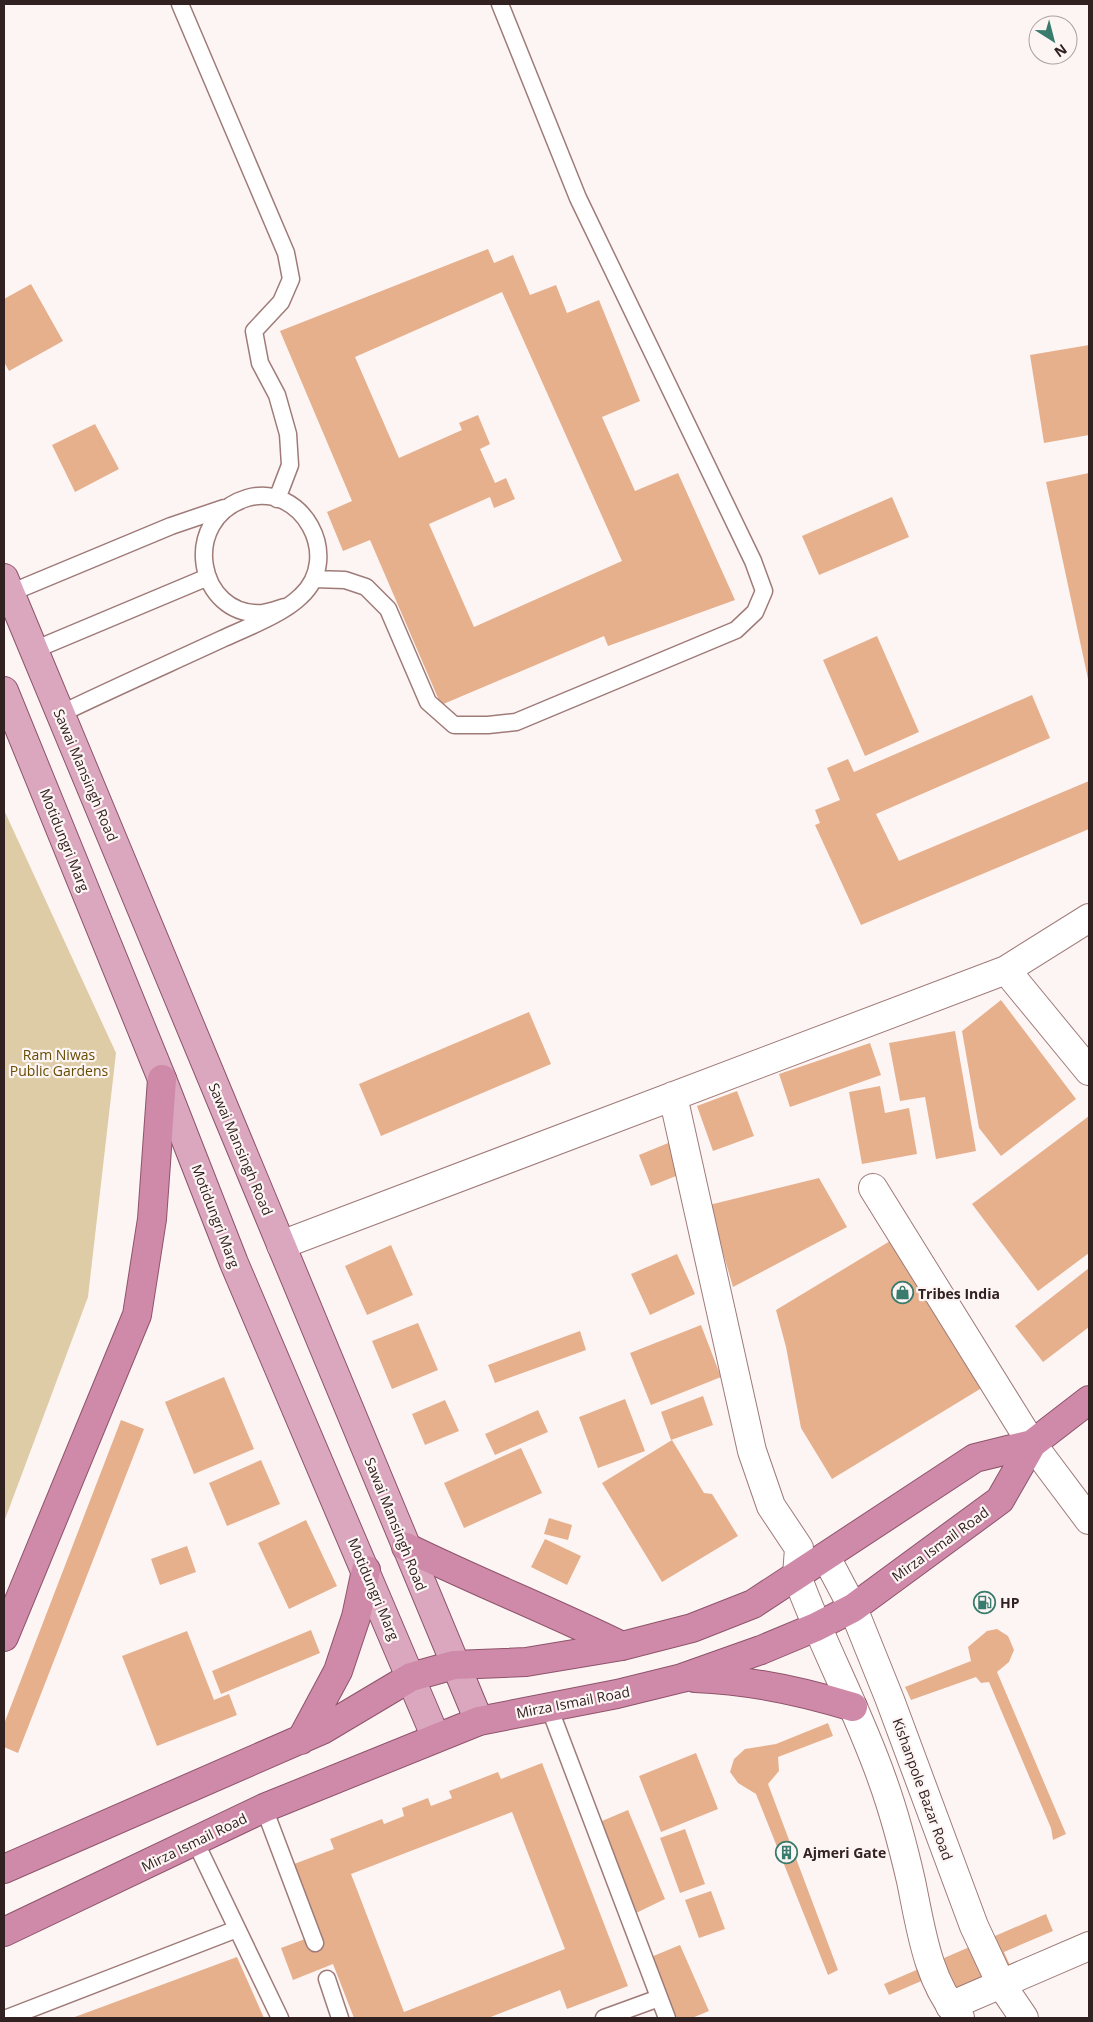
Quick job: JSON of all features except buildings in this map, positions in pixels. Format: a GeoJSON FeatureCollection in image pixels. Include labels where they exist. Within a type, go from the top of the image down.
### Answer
{"type":"FeatureCollection","features":[{"type":"Feature","properties":{"kind":"highway"},"geometry":{"type":"LineString","coordinates":[[4,1636],[138,1316],[152,1219],[162,1079]]}},
{"type":"Feature","properties":{"kind":"highway","name":"Mirza Ismail Road"},"geometry":{"type":"LineString","coordinates":[[4,1932],[264,1808],[479,1721],[617,1694],[682,1678],[761,1650],[816,1627],[853,1608],[1000,1500],[1032,1444],[1089,1400]]}},
{"type":"Feature","properties":{"kind":"highway"},"geometry":{"type":"LineString","coordinates":[[4,1869],[301,1740],[322,1730],[411,1677],[454,1665],[526,1662],[622,1646],[692,1628],[745,1607],[797,1576],[975,1458],[1032,1444]]}},
{"type":"Feature","properties":{"kind":"highway"},"geometry":{"type":"LineString","coordinates":[[406,1547],[458,1572],[546,1609],[622,1646]]}},
{"type":"Feature","properties":{"kind":"highway"},"geometry":{"type":"LineString","coordinates":[[301,1740],[338,1671],[356,1617],[366,1570]]}},
{"type":"Feature","properties":{"kind":"highway"},"geometry":{"type":"LineString","coordinates":[[682,1678],[767,1685],[813,1694],[853,1707]]}},
{"type":"Feature","properties":{"kind":"main road","name":"Sawai Mansingh Road"},"geometry":{"type":"LineString","coordinates":[[7,586],[454,1665],[479,1721]]}},
{"type":"Feature","properties":{"kind":"main road","name":"Motidungri Marg"},"geometry":{"type":"LineString","coordinates":[[4,691],[162,1079],[234,1264],[436,1738]]}},
{"type":"Feature","properties":{"kind":"street"},"geometry":{"type":"LineString","coordinates":[[281,1245],[1006,970],[1089,918]]}},
{"type":"Feature","properties":{"kind":"street"},"geometry":{"type":"LineString","coordinates":[[1006,970],[1089,1071]]}},
{"type":"Feature","properties":{"kind":"street"},"geometry":{"type":"LineString","coordinates":[[673,1096],[752,1452],[771,1506],[799,1548],[797,1576],[816,1627],[853,1707],[882,1778],[902,1842],[930,1966],[955,2012],[1001,1984],[1089,1946]]}},
{"type":"Feature","properties":{"kind":"street"},"geometry":{"type":"LineString","coordinates":[[873,1188],[1032,1444],[1089,1520]]}},
{"type":"Feature","properties":{"kind":"street"},"geometry":{"type":"LineString","coordinates":[[799,1548],[826,1557]]}},
{"type":"Feature","properties":{"kind":"street","name":"Kishanpole Bazar Road"},"geometry":{"type":"LineString","coordinates":[[826,1557],[853,1608],[890,1700],[974,1926],[1001,1984],[1024,2018]]}},
{"type":"Feature","properties":{"kind":"lane"},"geometry":{"type":"LineString","coordinates":[[180,4],[286,253],[291,279],[281,302],[254,331],[260,363],[276,395],[288,434],[290,465],[277,499]]}},
{"type":"Feature","properties":{"kind":"lane"},"geometry":{"type":"LineString","coordinates":[[314,579],[345,580],[366,587],[388,609],[428,702],[454,725],[488,726],[516,722],[736,630],[755,612],[764,591],[753,561],[578,198],[500,4]]}},
{"type":"Feature","properties":{"kind":"lane"},"geometry":{"type":"LineString","coordinates":[[7,586],[228,507],[247,498],[277,499],[295,508],[309,522],[317,540],[319,560],[314,579],[302,596],[242,630],[60,714]]}},
{"type":"Feature","properties":{"kind":"lane"},"geometry":{"type":"LineString","coordinates":[[228,507],[214,521],[205,539],[204,567],[212,586],[225,601],[243,610],[263,613],[285,607]]}},
{"type":"Feature","properties":{"kind":"lane"},"geometry":{"type":"LineString","coordinates":[[34,650],[208,577]]}},
{"type":"Feature","properties":{"kind":"lane"},"geometry":{"type":"LineString","coordinates":[[549,1707],[667,2018]]}},
{"type":"Feature","properties":{"kind":"lane"},"geometry":{"type":"LineString","coordinates":[[264,1808],[315,1943]]}},
{"type":"Feature","properties":{"kind":"lane"},"geometry":{"type":"LineString","coordinates":[[195,1841],[280,2018]]}},
{"type":"Feature","properties":{"kind":"lane"},"geometry":{"type":"LineString","coordinates":[[7,2018],[237,1929]]}},
{"type":"Feature","properties":{"kind":"lane"},"geometry":{"type":"LineString","coordinates":[[327,1979],[340,2018]]}},
{"type":"Feature","properties":{"kind":"lane"},"geometry":{"type":"LineString","coordinates":[[604,2018],[659,1998]]}},
{"type":"Feature","properties":{"kind":"green space","name":"Ram Niwas Public Gardens"},"geometry":{"type":"Polygon","coordinates":[[[4,810],[116,1053],[88,1297],[4,1522],[4,810]]]}},
{"type":"Feature","properties":{"kind":"place","name":"Tribes India"},"geometry":{"type":"Point","coordinates":[902,1293]}},
{"type":"Feature","properties":{"kind":"place","name":"HP"},"geometry":{"type":"Point","coordinates":[984,1602]}},
{"type":"Feature","properties":{"kind":"place","name":"Ajmeri Gate"},"geometry":{"type":"Point","coordinates":[787,1852]}}]}
